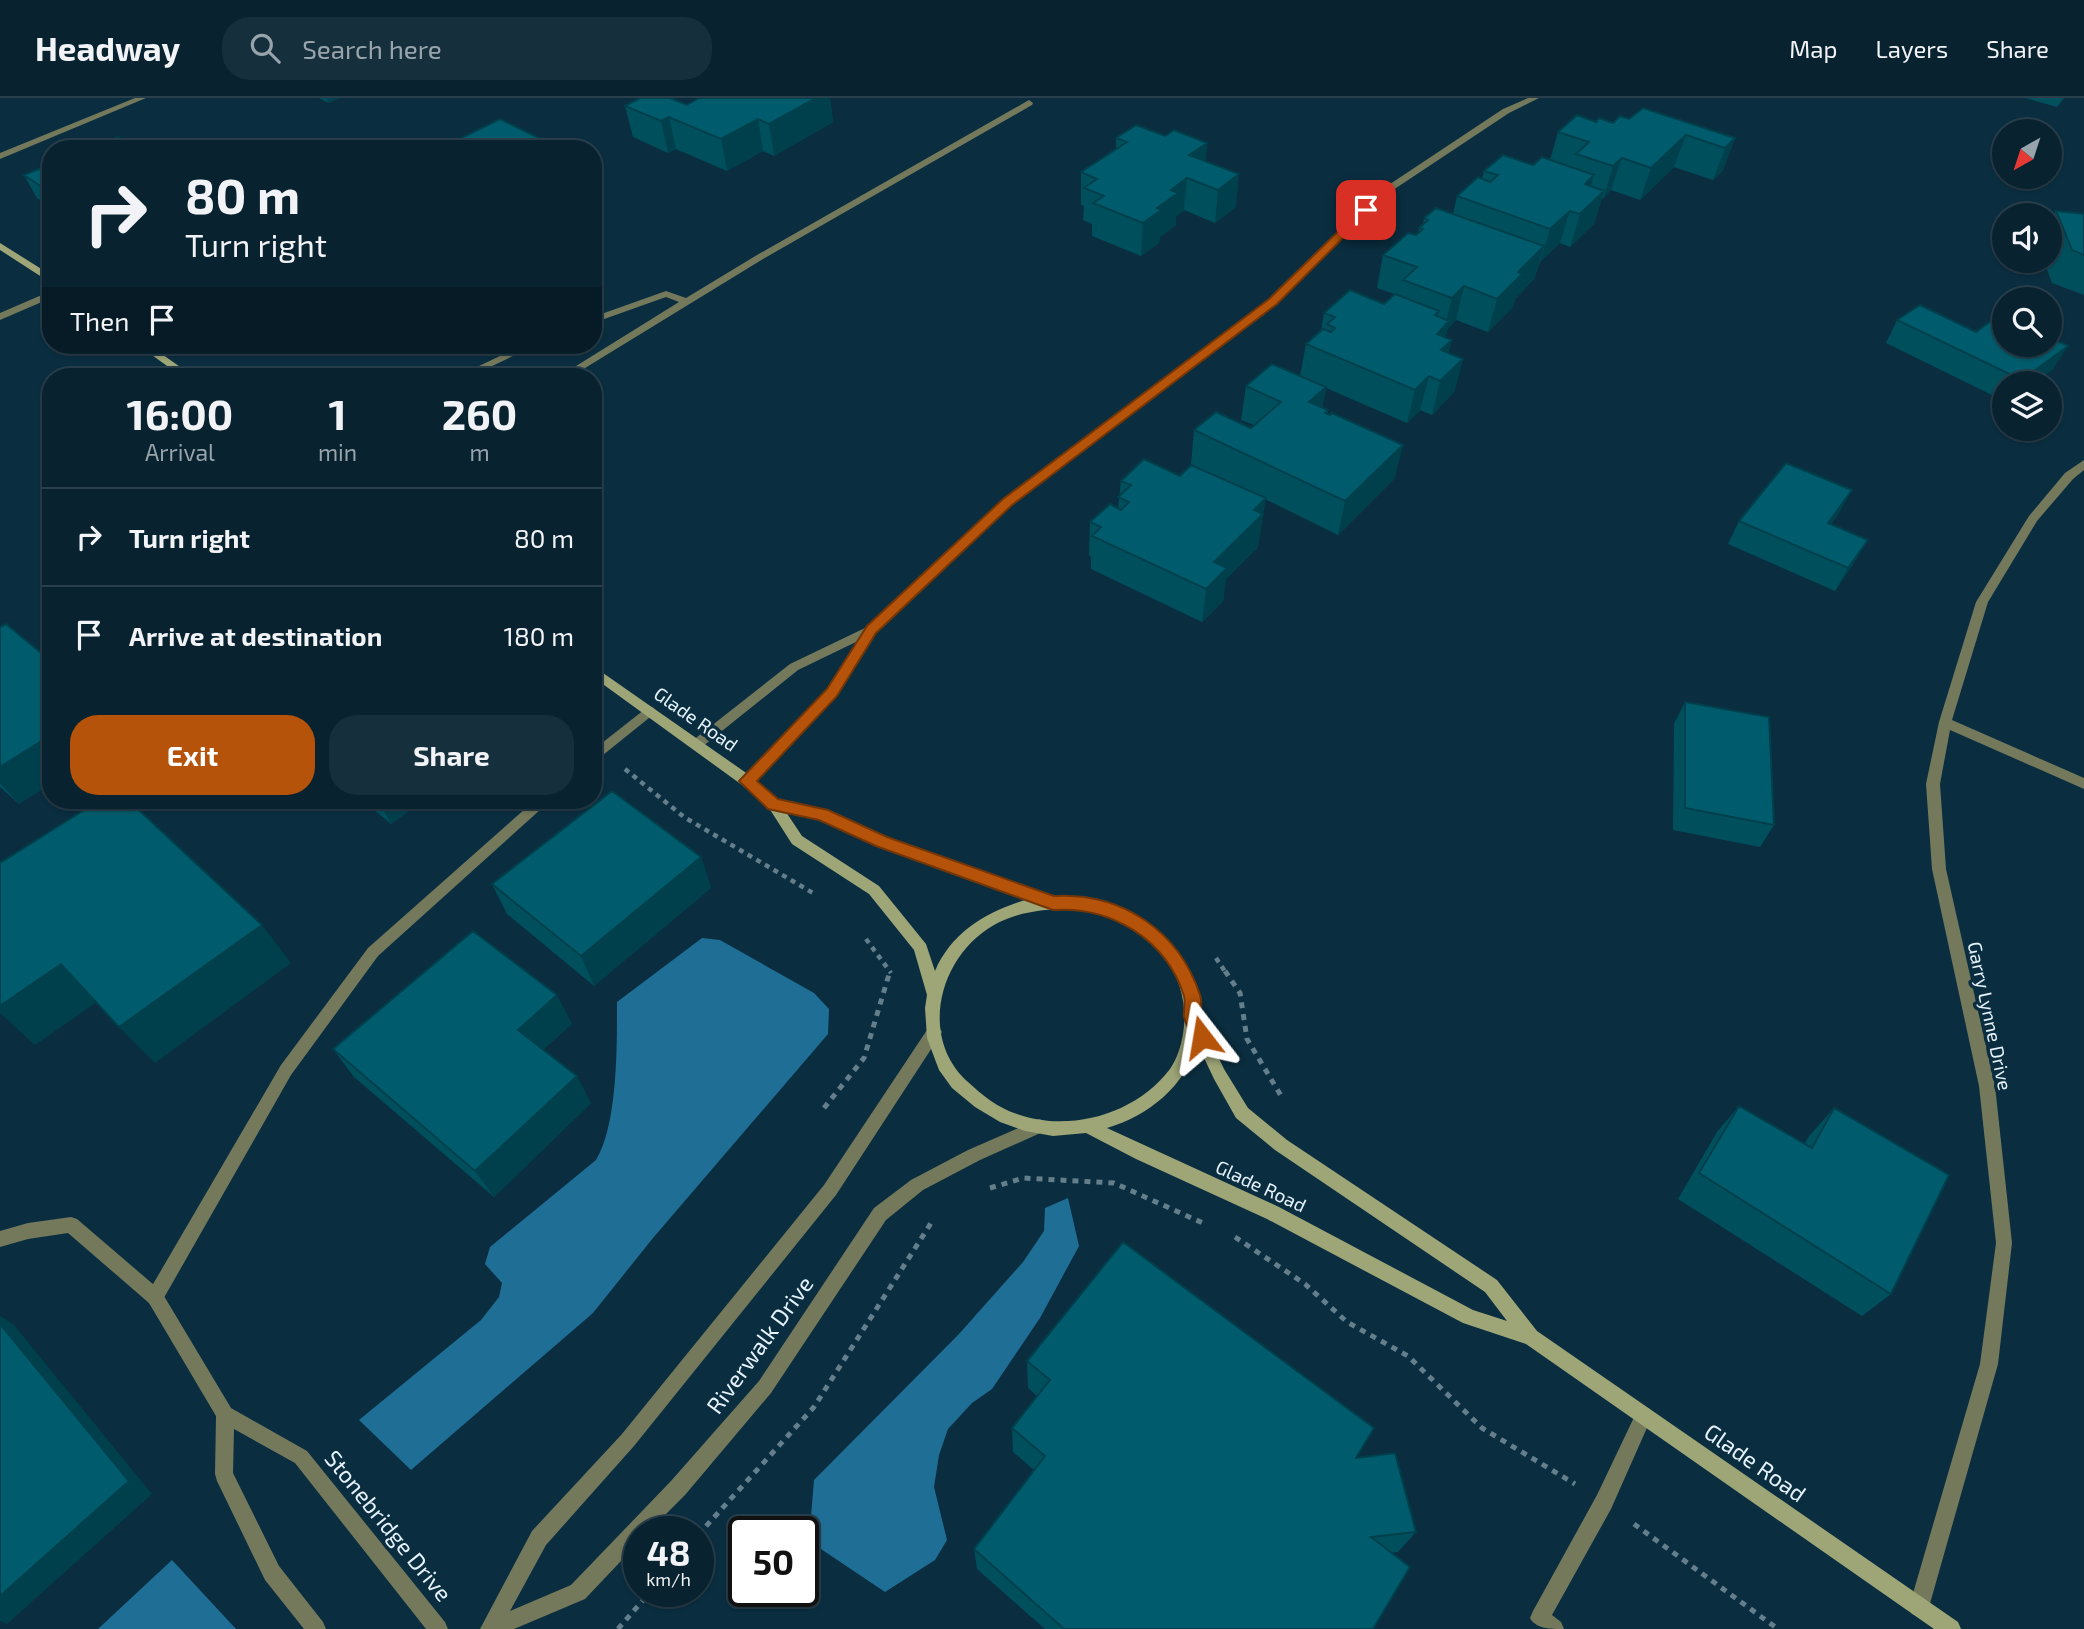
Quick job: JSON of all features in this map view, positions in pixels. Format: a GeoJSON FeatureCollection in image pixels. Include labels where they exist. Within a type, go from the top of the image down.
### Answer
{"type":"FeatureCollection","features":[{"type":"Feature","properties":{"kind":"main road"},"geometry":{"type":"LineString","coordinates":[[0,246],[42,274]]}},
{"type":"Feature","properties":{"kind":"main road"},"geometry":{"type":"LineString","coordinates":[[157,354],[177,368]]}},
{"type":"Feature","properties":{"kind":"main road","name":"Glade Road"},"geometry":{"type":"LineString","coordinates":[[602,677],[747,781],[774,804],[797,840],[874,890],[921,948],[933,995]]}},
{"type":"Feature","properties":{"kind":"main road","name":"Glade Road"},"geometry":{"type":"LineString","coordinates":[[774,804],[822,814],[881,841],[1053,903]]}},
{"type":"Feature","properties":{"kind":"main road","name":"Glade Road"},"geometry":{"type":"LineString","coordinates":[[1071,902],[1114,911],[1151,932],[1178,962],[1193,999],[1192,1038],[1175,1076],[1148,1103],[1110,1122],[1068,1129],[1024,1124],[985,1107],[954,1080],[936,1048],[930,1012],[937,977],[956,946],[988,920],[1027,906],[1053,903],[1071,902]]}},
{"type":"Feature","properties":{"kind":"main road","name":"Glade Road"},"geometry":{"type":"LineString","coordinates":[[1193,1018],[1219,1074],[1242,1113],[1281,1145],[1491,1286],[1531,1337]]}},
{"type":"Feature","properties":{"kind":"main road","name":"Glade Road"},"geometry":{"type":"LineString","coordinates":[[1087,1126],[1273,1213],[1469,1317],[1531,1337],[1951,1629]]}},
{"type":"Feature","properties":{"kind":"street"},"geometry":{"type":"LineString","coordinates":[[0,156],[142,98]]}},
{"type":"Feature","properties":{"kind":"street"},"geometry":{"type":"LineString","coordinates":[[747,781],[832,692],[872,630],[1008,502],[1273,301],[1384,192],[1506,111],[1535,98]]}},
{"type":"Feature","properties":{"kind":"street"},"geometry":{"type":"LineString","coordinates":[[602,354],[772,250],[1029,103]]}},
{"type":"Feature","properties":{"kind":"street"},"geometry":{"type":"LineString","coordinates":[[602,317],[666,294],[688,302]]}},
{"type":"Feature","properties":{"kind":"street"},"geometry":{"type":"LineString","coordinates":[[0,317],[42,298]]}},
{"type":"Feature","properties":{"kind":"street"},"geometry":{"type":"LineString","coordinates":[[481,368],[511,354]]}},
{"type":"Feature","properties":{"kind":"street"},"geometry":{"type":"LineString","coordinates":[[578,368],[602,354]]}},
{"type":"Feature","properties":{"kind":"street","name":"Garry Lynne Drive"},"geometry":{"type":"LineString","coordinates":[[1919,1607],[1989,1364],[2004,1243],[1987,1086],[1939,869],[1933,784],[1945,722],[1982,602],[2033,519],[2069,476],[2084,464]]}},
{"type":"Feature","properties":{"kind":"street"},"geometry":{"type":"LineString","coordinates":[[697,744],[794,667],[872,630]]}},
{"type":"Feature","properties":{"kind":"street"},"geometry":{"type":"LineString","coordinates":[[602,751],[649,711]]}},
{"type":"Feature","properties":{"kind":"street"},"geometry":{"type":"LineString","coordinates":[[1945,722],[2084,784]]}},
{"type":"Feature","properties":{"kind":"street"},"geometry":{"type":"LineString","coordinates":[[155,1297],[286,1070],[373,952],[534,809]]}},
{"type":"Feature","properties":{"kind":"street","name":"Riverwalk Drive"},"geometry":{"type":"LineString","coordinates":[[491,1629],[539,1538],[628,1440],[822,1201],[933,1032]]}},
{"type":"Feature","properties":{"kind":"street","name":"Riverwalk Drive"},"geometry":{"type":"LineString","coordinates":[[491,1629],[578,1592],[678,1488],[765,1387],[880,1214],[917,1185],[974,1155],[1039,1126]]}},
{"type":"Feature","properties":{"kind":"street","name":"Stonebridge Drive"},"geometry":{"type":"LineString","coordinates":[[0,1239],[28,1231],[71,1225],[155,1297],[225,1414],[301,1457],[439,1629]]}},
{"type":"Feature","properties":{"kind":"street"},"geometry":{"type":"LineString","coordinates":[[225,1414],[224,1474],[272,1573],[316,1629]]}},
{"type":"Feature","properties":{"kind":"street"},"geometry":{"type":"LineString","coordinates":[[1543,1625],[1644,1415]]}},
{"type":"Feature","properties":{"kind":"path"},"geometry":{"type":"LineString","coordinates":[[602,757],[684,817],[824,900]]}},
{"type":"Feature","properties":{"kind":"path"},"geometry":{"type":"LineString","coordinates":[[824,1108],[864,1058],[891,972],[860,930]]}},
{"type":"Feature","properties":{"kind":"path"},"geometry":{"type":"LineString","coordinates":[[984,1190],[1023,1178],[1114,1184],[1208,1225]]}},
{"type":"Feature","properties":{"kind":"path"},"geometry":{"type":"LineString","coordinates":[[714,1517],[814,1407],[938,1212]]}},
{"type":"Feature","properties":{"kind":"path"},"geometry":{"type":"LineString","coordinates":[[1234,1236],[1305,1284],[1347,1322],[1408,1356],[1482,1429],[1604,1502],[1779,1629]]}},
{"type":"Feature","properties":{"kind":"path"},"geometry":{"type":"LineString","coordinates":[[618,1629],[637,1607]]}},
{"type":"Feature","properties":{"kind":"water"},"geometry":{"type":"Polygon","coordinates":[[[702,938],[720,940],[814,993],[829,1009],[828,1034],[653,1238],[593,1313],[411,1470],[359,1420],[481,1320],[499,1297],[502,1283],[485,1264],[490,1247],[596,1160],[603,1145],[609,1126],[615,1083],[617,1002],[702,938]]]}},
{"type":"Feature","properties":{"kind":"water"},"geometry":{"type":"Polygon","coordinates":[[[1068,1198],[1079,1246],[1040,1318],[992,1389],[972,1403],[948,1429],[939,1455],[934,1487],[947,1540],[935,1560],[885,1592],[819,1548],[819,1516],[811,1516],[814,1480],[959,1334],[1023,1262],[1044,1231],[1045,1208],[1068,1198]]]}},
{"type":"Feature","properties":{"kind":"water"},"geometry":{"type":"Polygon","coordinates":[[[172,1560],[236,1629],[98,1629],[172,1560]]]}},
{"type":"Feature","properties":{"kind":"building"},"geometry":{"type":"Polygon","coordinates":[[[640,98],[670,98],[687,105],[699,98],[816,98],[769,124],[758,119],[721,139],[669,117],[661,121],[625,106],[640,98]]]}},
{"type":"Feature","properties":{"kind":"building"},"geometry":{"type":"Polygon","coordinates":[[[1643,108],[1735,138],[1725,148],[1686,135],[1651,168],[1622,158],[1613,166],[1576,154],[1589,142],[1558,132],[1577,115],[1596,122],[1599,118],[1613,123],[1620,116],[1629,119],[1643,108]]]}},
{"type":"Feature","properties":{"kind":"building"},"geometry":{"type":"Polygon","coordinates":[[[500,119],[543,140],[457,140],[500,119]]]}},
{"type":"Feature","properties":{"kind":"building"},"geometry":{"type":"Polygon","coordinates":[[[1136,125],[1165,136],[1174,130],[1207,143],[1189,155],[1239,174],[1218,190],[1187,178],[1171,190],[1178,193],[1157,208],[1161,210],[1143,223],[1093,203],[1104,196],[1084,188],[1097,179],[1081,172],[1127,142],[1116,138],[1136,125]]]}},
{"type":"Feature","properties":{"kind":"building"},"geometry":{"type":"Polygon","coordinates":[[[1503,155],[1533,165],[1542,157],[1594,175],[1585,184],[1604,191],[1580,214],[1570,211],[1550,229],[1457,196],[1478,177],[1490,182],[1498,175],[1484,171],[1503,155]]]}},
{"type":"Feature","properties":{"kind":"building"},"geometry":{"type":"Polygon","coordinates":[[[42,168],[42,187],[24,175],[42,168]]]}},
{"type":"Feature","properties":{"kind":"building"},"geometry":{"type":"Polygon","coordinates":[[[1436,208],[1544,246],[1518,272],[1522,274],[1497,299],[1464,286],[1452,298],[1403,280],[1417,267],[1383,255],[1408,233],[1416,235],[1423,229],[1419,228],[1428,220],[1424,218],[1436,208]]]}},
{"type":"Feature","properties":{"kind":"building"},"geometry":{"type":"Polygon","coordinates":[[[2062,212],[2084,214],[2084,255],[2072,250],[2062,226],[2062,212]]]}},
{"type":"Feature","properties":{"kind":"building"},"geometry":{"type":"Polygon","coordinates":[[[1350,290],[1384,304],[1395,294],[1439,311],[1435,315],[1449,321],[1437,334],[1452,340],[1441,350],[1463,359],[1440,381],[1429,376],[1415,390],[1306,344],[1323,329],[1331,332],[1335,328],[1327,324],[1335,317],[1324,313],[1350,290]]]}},
{"type":"Feature","properties":{"kind":"building"},"geometry":{"type":"Polygon","coordinates":[[[1920,305],[1976,332],[1992,320],[1992,357],[2053,357],[2034,371],[2003,371],[1897,320],[1920,305]]]}},
{"type":"Feature","properties":{"kind":"building"},"geometry":{"type":"Polygon","coordinates":[[[1272,364],[1326,387],[1309,402],[1328,410],[1325,413],[1332,413],[1403,445],[1345,501],[1194,430],[1216,412],[1251,428],[1281,402],[1246,386],[1272,364]]]}},
{"type":"Feature","properties":{"kind":"building"},"geometry":{"type":"Polygon","coordinates":[[[1144,459],[1180,476],[1191,465],[1266,498],[1254,510],[1263,514],[1214,562],[1227,568],[1206,589],[1092,536],[1101,527],[1090,522],[1110,504],[1121,510],[1129,502],[1118,497],[1131,485],[1121,481],[1144,459]]]}},
{"type":"Feature","properties":{"kind":"building"},"geometry":{"type":"Polygon","coordinates":[[[1786,463],[1852,490],[1828,523],[1868,540],[1848,568],[1739,521],[1786,463]]]}},
{"type":"Feature","properties":{"kind":"building"},"geometry":{"type":"Polygon","coordinates":[[[6,624],[42,654],[42,741],[0,767],[0,627],[6,624]]]}},
{"type":"Feature","properties":{"kind":"building"},"geometry":{"type":"Polygon","coordinates":[[[1685,702],[1769,717],[1774,825],[1685,808],[1685,702]]]}},
{"type":"Feature","properties":{"kind":"building"},"geometry":{"type":"Polygon","coordinates":[[[612,791],[701,857],[581,956],[492,884],[589,809],[602,809],[602,799],[612,791]]]}},
{"type":"Feature","properties":{"kind":"building"},"geometry":{"type":"Polygon","coordinates":[[[86,809],[138,809],[262,925],[119,1027],[61,964],[0,1006],[0,863],[86,809]]]}},
{"type":"Feature","properties":{"kind":"building"},"geometry":{"type":"Polygon","coordinates":[[[473,931],[557,995],[518,1030],[577,1076],[475,1171],[333,1049],[473,931]]]}},
{"type":"Feature","properties":{"kind":"building"},"geometry":{"type":"Polygon","coordinates":[[[1739,1106],[1812,1148],[1834,1108],[1949,1175],[1891,1294],[1699,1173],[1739,1106]]]}},
{"type":"Feature","properties":{"kind":"building"},"geometry":{"type":"Polygon","coordinates":[[[1123,1242],[1374,1428],[1356,1458],[1395,1453],[1416,1532],[1371,1537],[1410,1567],[1373,1629],[1064,1629],[974,1549],[1045,1456],[1012,1428],[1050,1380],[1027,1361],[1123,1242]]]}},
{"type":"Feature","properties":{"kind":"building"},"geometry":{"type":"Polygon","coordinates":[[[0,1324],[129,1481],[0,1596],[0,1324]]]}},
{"type":"Feature","properties":{"kind":"route"},"geometry":{"type":"LineString","coordinates":[[1202,1037],[1193,1018],[1193,999],[1178,962],[1151,932],[1114,911],[1071,902],[1053,903],[954,869],[881,841],[822,814],[774,804],[747,781],[832,692],[872,630],[1008,502],[1273,301],[1366,210]]}}]}
